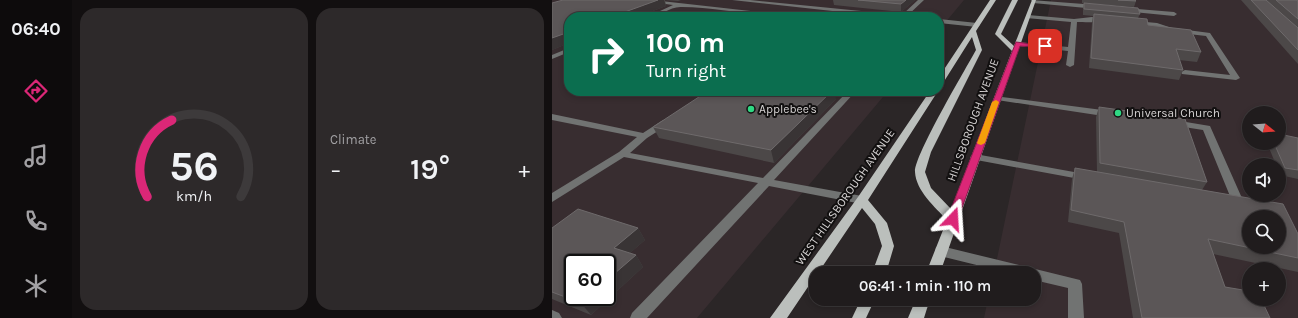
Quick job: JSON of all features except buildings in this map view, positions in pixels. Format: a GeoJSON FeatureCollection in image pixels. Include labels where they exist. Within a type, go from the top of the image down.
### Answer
{"type":"FeatureCollection","features":[{"type":"Feature","properties":{"kind":"main road"},"geometry":{"type":"LineString","coordinates":[[944,76],[993,0]]}},
{"type":"Feature","properties":{"kind":"main road"},"geometry":{"type":"LineString","coordinates":[[1015,0],[998,34],[1016,47]]}},
{"type":"Feature","properties":{"kind":"main road","name":"HILLSBOROUGH AVENUE"},"geometry":{"type":"LineString","coordinates":[[936,266],[1034,1]]}},
{"type":"Feature","properties":{"kind":"main road"},"geometry":{"type":"LineString","coordinates":[[953,219],[926,189],[920,172],[926,152],[979,50],[975,29]]}},
{"type":"Feature","properties":{"kind":"main road","name":"WEST HILLSBOROUGH AVENUE"},"geometry":{"type":"LineString","coordinates":[[778,318],[862,200],[931,96]]}},
{"type":"Feature","properties":{"kind":"main road"},"geometry":{"type":"LineString","coordinates":[[862,200],[881,223],[888,246],[881,266]]}},
{"type":"Feature","properties":{"kind":"main road"},"geometry":{"type":"LineString","coordinates":[[859,318],[865,306]]}},
{"type":"Feature","properties":{"kind":"main road"},"geometry":{"type":"LineString","coordinates":[[916,318],[920,306]]}},
{"type":"Feature","properties":{"kind":"lane"},"geometry":{"type":"LineString","coordinates":[[639,0],[746,12]]}},
{"type":"Feature","properties":{"kind":"lane"},"geometry":{"type":"LineString","coordinates":[[662,12],[692,0]]}},
{"type":"Feature","properties":{"kind":"lane"},"geometry":{"type":"LineString","coordinates":[[735,0],[854,12]]}},
{"type":"Feature","properties":{"kind":"lane"},"geometry":{"type":"LineString","coordinates":[[908,12],[921,0]]}},
{"type":"Feature","properties":{"kind":"lane"},"geometry":{"type":"LineString","coordinates":[[1034,1],[1104,8]]}},
{"type":"Feature","properties":{"kind":"lane"},"geometry":{"type":"LineString","coordinates":[[1120,9],[1174,14]]}},
{"type":"Feature","properties":{"kind":"lane"},"geometry":{"type":"LineString","coordinates":[[1028,17],[1074,21],[1092,19],[1114,21]]}},
{"type":"Feature","properties":{"kind":"lane"},"geometry":{"type":"LineString","coordinates":[[1070,65],[1074,21]]}},
{"type":"Feature","properties":{"kind":"lane"},"geometry":{"type":"LineString","coordinates":[[944,22],[975,29]]}},
{"type":"Feature","properties":{"kind":"lane"},"geometry":{"type":"LineString","coordinates":[[1128,22],[1157,25],[1171,30],[1208,34],[1236,78],[1185,72]]}},
{"type":"Feature","properties":{"kind":"lane"},"geometry":{"type":"LineString","coordinates":[[1016,47],[1072,49]]}},
{"type":"Feature","properties":{"kind":"lane"},"geometry":{"type":"LineString","coordinates":[[552,57],[564,52]]}},
{"type":"Feature","properties":{"kind":"lane"},"geometry":{"type":"LineString","coordinates":[[637,318],[847,96]]}},
{"type":"Feature","properties":{"kind":"lane"},"geometry":{"type":"LineString","coordinates":[[998,98],[1122,116]]}},
{"type":"Feature","properties":{"kind":"lane"},"geometry":{"type":"LineString","coordinates":[[552,198],[622,154],[644,136],[674,116]]}},
{"type":"Feature","properties":{"kind":"lane"},"geometry":{"type":"LineString","coordinates":[[552,117],[644,136]]}},
{"type":"Feature","properties":{"kind":"lane"},"geometry":{"type":"LineString","coordinates":[[1160,121],[1207,128],[1239,205],[1224,202]]}},
{"type":"Feature","properties":{"kind":"lane"},"geometry":{"type":"LineString","coordinates":[[622,154],[862,200]]}},
{"type":"Feature","properties":{"kind":"lane"},"geometry":{"type":"LineString","coordinates":[[975,158],[1092,178]]}},
{"type":"Feature","properties":{"kind":"lane"},"geometry":{"type":"LineString","coordinates":[[941,251],[1004,266]]}},
{"type":"Feature","properties":{"kind":"lane"},"geometry":{"type":"LineString","coordinates":[[1041,275],[1075,284],[1076,318]]}},
{"type":"Feature","properties":{"kind":"shaded area"},"geometry":{"type":"Polygon","coordinates":[[[552,0],[964,0],[944,24],[944,12],[564,12],[564,96],[884,96],[697,318],[552,318],[552,0]]]}},
{"type":"Feature","properties":{"kind":"shaded area"},"geometry":{"type":"Polygon","coordinates":[[[1051,0],[1298,0],[1298,318],[984,318],[987,306],[1041,306],[1041,266],[995,266],[1051,0]]]}},
{"type":"Feature","properties":{"kind":"slow traffic"},"geometry":{"type":"LineString","coordinates":[[981,143],[996,102]]}},
{"type":"Feature","properties":{"kind":"place","name":"Applebee's"},"geometry":{"type":"Point","coordinates":[751,109]}},
{"type":"Feature","properties":{"kind":"place","name":"Universal Church"},"geometry":{"type":"Point","coordinates":[1118,113]}},
{"type":"Feature","properties":{"kind":"route"},"geometry":{"type":"LineString","coordinates":[[953,219],[1018,44],[1045,46]]}}]}
